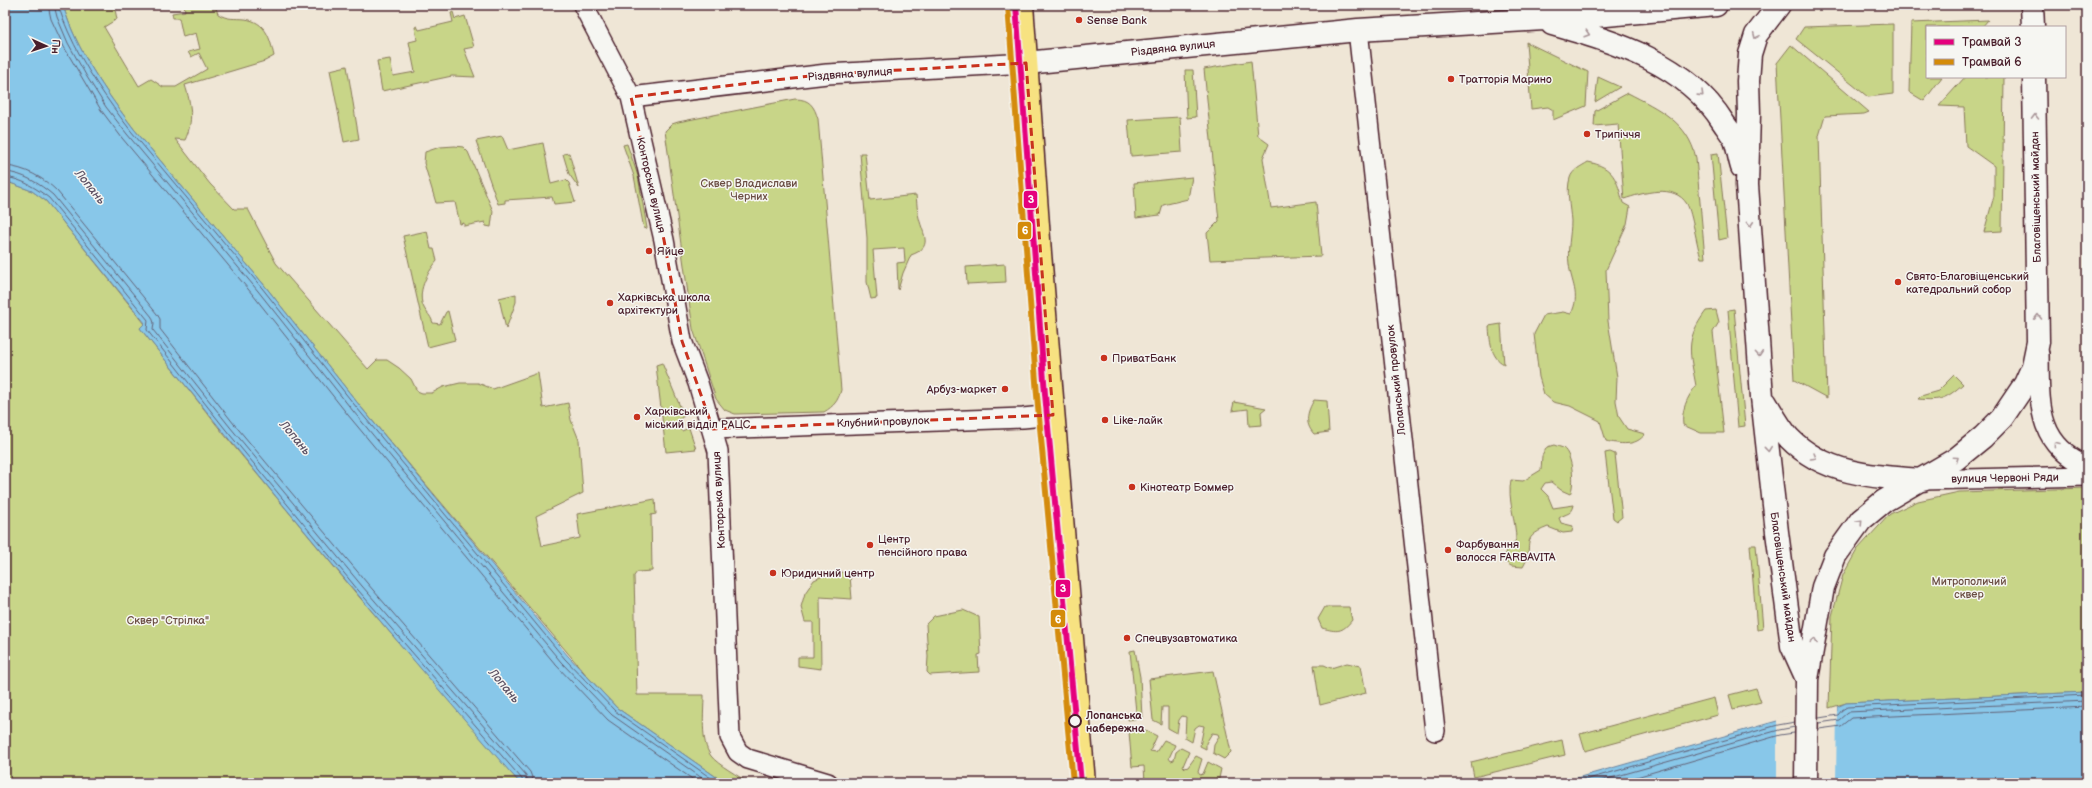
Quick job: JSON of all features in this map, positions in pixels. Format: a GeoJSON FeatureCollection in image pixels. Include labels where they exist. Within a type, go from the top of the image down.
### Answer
{"type":"FeatureCollection","features":[{"type":"Feature","properties":{"kind":"main road"},"geometry":{"type":"LineString","coordinates":[[1022,5],[1084,783]]}},
{"type":"Feature","properties":{"kind":"street","name":"Конторська вулиця"},"geometry":{"type":"LineString","coordinates":[[583,5],[630,97],[664,240],[682,341],[713,429],[718,451],[730,737],[738,752],[748,759],[828,783]]}},
{"type":"Feature","properties":{"kind":"street","name":"Різдвяна вулиця"},"geometry":{"type":"LineString","coordinates":[[630,97],[827,74],[1026,63],[1535,12],[1716,5]]}},
{"type":"Feature","properties":{"kind":"street"},"geometry":{"type":"LineString","coordinates":[[1747,185],[1749,114],[1748,80],[1750,54],[1756,35],[1779,5]]}},
{"type":"Feature","properties":{"kind":"street"},"geometry":{"type":"LineString","coordinates":[[2032,5],[2033,26]]}},
{"type":"Feature","properties":{"kind":"street"},"geometry":{"type":"LineString","coordinates":[[1535,12],[1616,44],[1651,60],[1700,93],[1716,110],[1734,140],[1747,185]]}},
{"type":"Feature","properties":{"kind":"street","name":"Лопанський провулок"},"geometry":{"type":"LineString","coordinates":[[1358,30],[1435,731]]}},
{"type":"Feature","properties":{"kind":"street","name":"Благовіщенський майдан"},"geometry":{"type":"LineString","coordinates":[[2034,78],[2040,401],[2047,428],[2054,442],[2063,453],[2087,466]]}},
{"type":"Feature","properties":{"kind":"street","name":"Благовіщенський майдан"},"geometry":{"type":"LineString","coordinates":[[1747,185],[1762,397],[1777,532],[1792,646],[1807,679]]}},
{"type":"Feature","properties":{"kind":"street","name":"Благовіщенський майдан"},"geometry":{"type":"LineString","coordinates":[[1807,679],[1823,587],[1835,556],[1861,520],[1884,501],[1923,480],[1956,459],[1983,437],[2002,418],[2025,384],[2033,366],[2038,342]]}},
{"type":"Feature","properties":{"kind":"street"},"geometry":{"type":"LineString","coordinates":[[1762,397],[1789,438],[1803,451],[1822,462],[1848,472],[1880,477],[1923,480]]}},
{"type":"Feature","properties":{"kind":"street","name":"Клубний провулок"},"geometry":{"type":"LineString","coordinates":[[713,429],[1054,415]]}},
{"type":"Feature","properties":{"kind":"street","name":"вулиця Червоні Ряди"},"geometry":{"type":"LineString","coordinates":[[1923,480],[2087,476]]}},
{"type":"Feature","properties":{"kind":"street"},"geometry":{"type":"LineString","coordinates":[[1806,783],[1807,679]]}},
{"type":"Feature","properties":{"kind":"highlighted area"},"geometry":{"type":"Polygon","coordinates":[[[1026,63],[1053,415],[713,429],[682,341],[664,240],[631,97],[827,74],[1026,63]]]}},
{"type":"Feature","properties":{"kind":"green space"},"geometry":{"type":"Polygon","coordinates":[[[63,5],[114,5],[117,19],[104,27],[139,86],[151,79],[163,87],[176,87],[207,69],[199,53],[191,57],[188,52],[200,49],[196,33],[183,37],[179,18],[173,18],[172,13],[185,11],[184,5],[215,5],[218,14],[222,16],[228,18],[245,19],[262,27],[269,37],[274,56],[265,61],[185,85],[191,112],[190,126],[185,140],[175,139],[210,184],[234,209],[248,209],[276,263],[368,369],[377,360],[387,360],[411,379],[417,391],[422,393],[432,393],[443,387],[460,383],[478,383],[493,389],[538,373],[543,408],[568,403],[571,420],[579,440],[583,493],[536,516],[542,546],[580,538],[577,514],[655,499],[656,514],[651,515],[652,571],[637,572],[634,576],[637,695],[704,695],[703,727],[705,743],[711,756],[718,763],[749,783],[725,783],[617,708],[588,677],[360,406],[265,286],[134,129],[93,70],[76,38],[63,5]]]}},
{"type":"Feature","properties":{"kind":"green space"},"geometry":{"type":"Polygon","coordinates":[[[453,12],[455,19],[465,16],[474,47],[464,49],[475,77],[452,76],[382,91],[377,61],[390,59],[393,76],[415,72],[409,42],[417,40],[415,27],[417,26],[419,30],[453,22],[451,13],[453,12]]]}},
{"type":"Feature","properties":{"kind":"green space"},"geometry":{"type":"Polygon","coordinates":[[[1988,20],[1983,26],[1926,26],[1926,78],[1941,78],[1924,101],[1909,92],[1911,23],[1988,20]]]}},
{"type":"Feature","properties":{"kind":"green space"},"geometry":{"type":"Polygon","coordinates":[[[1893,24],[1893,94],[1868,97],[1796,39],[1804,27],[1893,24]]]}},
{"type":"Feature","properties":{"kind":"green space"},"geometry":{"type":"Polygon","coordinates":[[[1526,42],[1588,72],[1586,106],[1553,120],[1553,110],[1548,107],[1531,109],[1526,42]]]}},
{"type":"Feature","properties":{"kind":"green space"},"geometry":{"type":"Polygon","coordinates":[[[1791,45],[1869,112],[1864,114],[1825,116],[1819,136],[1827,398],[1794,380],[1777,63],[1791,45]]]}},
{"type":"Feature","properties":{"kind":"green space"},"geometry":{"type":"Polygon","coordinates":[[[1251,61],[1258,136],[1269,144],[1263,158],[1271,208],[1316,202],[1321,256],[1210,260],[1207,233],[1219,221],[1204,69],[1251,61]]]}},
{"type":"Feature","properties":{"kind":"green space"},"geometry":{"type":"Polygon","coordinates":[[[347,66],[359,139],[344,142],[330,70],[347,66]]]}},
{"type":"Feature","properties":{"kind":"green space"},"geometry":{"type":"Polygon","coordinates":[[[1185,70],[1193,70],[1196,117],[1187,118],[1185,70]]]}},
{"type":"Feature","properties":{"kind":"green space"},"geometry":{"type":"Polygon","coordinates":[[[1598,77],[1620,87],[1595,102],[1598,77]]]}},
{"type":"Feature","properties":{"kind":"green space"},"geometry":{"type":"Polygon","coordinates":[[[1964,78],[2004,78],[2002,231],[1984,232],[1994,196],[1994,166],[1966,146],[1964,107],[1939,106],[1964,78]]]}},
{"type":"Feature","properties":{"kind":"green space"},"geometry":{"type":"Polygon","coordinates":[[[1628,93],[1671,118],[1686,135],[1692,146],[1696,158],[1705,258],[1701,258],[1689,208],[1681,198],[1674,194],[1658,191],[1640,194],[1624,199],[1618,124],[1594,126],[1595,111],[1628,93]]]}},
{"type":"Feature","properties":{"kind":"green space","name":"Сквер Владислави Черних"},"geometry":{"type":"Polygon","coordinates":[[[795,99],[804,100],[811,104],[818,119],[841,390],[835,403],[824,412],[735,414],[725,410],[716,399],[693,329],[665,131],[672,124],[678,122],[795,99]]]}},
{"type":"Feature","properties":{"kind":"green space"},"geometry":{"type":"Polygon","coordinates":[[[1180,117],[1182,152],[1131,156],[1128,120],[1180,117]]]}},
{"type":"Feature","properties":{"kind":"green space"},"geometry":{"type":"Polygon","coordinates":[[[502,136],[508,150],[543,143],[551,184],[566,180],[569,183],[575,202],[554,204],[552,197],[505,200],[505,203],[498,204],[476,141],[502,136]]]}},
{"type":"Feature","properties":{"kind":"green space"},"geometry":{"type":"Polygon","coordinates":[[[627,144],[638,176],[647,228],[644,229],[634,176],[623,145],[627,144]]]}},
{"type":"Feature","properties":{"kind":"green space"},"geometry":{"type":"Polygon","coordinates":[[[440,147],[463,147],[468,152],[493,211],[491,227],[486,226],[485,222],[464,226],[464,223],[460,224],[455,202],[436,203],[424,163],[425,152],[440,147]]]}},
{"type":"Feature","properties":{"kind":"green space"},"geometry":{"type":"Polygon","coordinates":[[[569,153],[579,188],[569,174],[563,154],[569,153]]]}},
{"type":"Feature","properties":{"kind":"green space"},"geometry":{"type":"Polygon","coordinates":[[[860,153],[865,153],[870,200],[916,195],[918,215],[925,240],[923,248],[911,255],[903,273],[898,290],[897,263],[905,262],[904,248],[873,250],[877,298],[871,299],[867,282],[867,238],[860,153]]]}},
{"type":"Feature","properties":{"kind":"green space"},"geometry":{"type":"Polygon","coordinates":[[[1718,153],[1727,238],[1719,240],[1711,154],[1718,153]]]}},
{"type":"Feature","properties":{"kind":"green space"},"geometry":{"type":"Polygon","coordinates":[[[1588,162],[1604,167],[1609,171],[1616,181],[1623,203],[1630,207],[1627,224],[1606,270],[1608,321],[1617,377],[1616,401],[1619,417],[1627,429],[1645,434],[1637,441],[1627,444],[1606,441],[1600,421],[1570,406],[1553,402],[1544,394],[1539,377],[1534,334],[1544,315],[1563,312],[1571,314],[1574,307],[1575,294],[1569,259],[1571,221],[1568,188],[1571,175],[1578,168],[1588,162]]]}},
{"type":"Feature","properties":{"kind":"green space"},"geometry":{"type":"Polygon","coordinates":[[[1192,177],[1188,199],[1163,205],[1160,215],[1136,218],[1134,183],[1192,177]]]}},
{"type":"Feature","properties":{"kind":"green space","name":"Сквер \"Стрілка\""},"geometry":{"type":"Polygon","coordinates":[[[5,181],[32,191],[46,201],[145,324],[140,328],[223,433],[355,592],[520,783],[5,783],[5,181]]]}},
{"type":"Feature","properties":{"kind":"green space"},"geometry":{"type":"Polygon","coordinates":[[[427,231],[431,249],[434,249],[437,261],[426,277],[421,296],[422,302],[433,323],[440,324],[448,311],[455,340],[428,347],[403,236],[427,231]]]}},
{"type":"Feature","properties":{"kind":"green space"},"geometry":{"type":"Polygon","coordinates":[[[1005,264],[1006,282],[967,284],[966,267],[1005,264]]]}},
{"type":"Feature","properties":{"kind":"green space"},"geometry":{"type":"Polygon","coordinates":[[[516,294],[516,302],[506,329],[499,298],[516,294]]]}},
{"type":"Feature","properties":{"kind":"green space"},"geometry":{"type":"Polygon","coordinates":[[[1734,309],[1745,426],[1738,427],[1728,310],[1734,309]]]}},
{"type":"Feature","properties":{"kind":"green space"},"geometry":{"type":"Polygon","coordinates":[[[1716,310],[1719,322],[1713,332],[1724,433],[1701,433],[1683,425],[1685,404],[1696,386],[1690,347],[1694,331],[1706,311],[1716,310]]]}},
{"type":"Feature","properties":{"kind":"green space"},"geometry":{"type":"Polygon","coordinates":[[[1501,324],[1504,364],[1499,361],[1493,353],[1489,331],[1489,326],[1501,324]]]}},
{"type":"Feature","properties":{"kind":"green space"},"geometry":{"type":"Polygon","coordinates":[[[662,363],[684,416],[678,420],[678,428],[682,431],[689,428],[696,449],[666,452],[656,365],[662,363]]]}},
{"type":"Feature","properties":{"kind":"green space"},"geometry":{"type":"Polygon","coordinates":[[[1954,375],[1963,384],[1952,393],[1938,399],[1918,399],[1921,396],[1938,391],[1954,375]]]}},
{"type":"Feature","properties":{"kind":"green space"},"geometry":{"type":"Polygon","coordinates":[[[1314,400],[1327,401],[1329,432],[1314,434],[1309,426],[1308,413],[1314,400]]]}},
{"type":"Feature","properties":{"kind":"green space"},"geometry":{"type":"Polygon","coordinates":[[[1234,402],[1266,408],[1261,412],[1262,425],[1249,426],[1248,409],[1232,411],[1234,402]]]}},
{"type":"Feature","properties":{"kind":"green space"},"geometry":{"type":"Polygon","coordinates":[[[1554,445],[1563,448],[1569,457],[1573,477],[1572,490],[1570,494],[1561,490],[1551,482],[1545,483],[1541,489],[1548,496],[1553,508],[1574,505],[1572,511],[1559,518],[1561,523],[1573,526],[1572,532],[1563,533],[1548,527],[1539,531],[1530,539],[1527,559],[1523,567],[1511,566],[1504,561],[1506,550],[1516,540],[1510,495],[1511,480],[1523,481],[1541,470],[1542,456],[1547,447],[1554,445]]]}},
{"type":"Feature","properties":{"kind":"green space"},"geometry":{"type":"Polygon","coordinates":[[[1610,452],[1615,454],[1622,517],[1617,521],[1613,518],[1605,453],[1610,452]]]}},
{"type":"Feature","properties":{"kind":"green space","name":"Митрополичий сквер"},"geometry":{"type":"Polygon","coordinates":[[[2087,488],[2087,692],[1846,703],[1829,708],[1832,616],[1843,575],[1857,550],[1890,514],[1918,501],[1959,492],[2087,488]]]}},
{"type":"Feature","properties":{"kind":"green space"},"geometry":{"type":"Polygon","coordinates":[[[1750,545],[1756,545],[1763,629],[1757,630],[1750,545]]]}},
{"type":"Feature","properties":{"kind":"green space"},"geometry":{"type":"Polygon","coordinates":[[[842,572],[850,576],[852,599],[820,597],[821,669],[798,666],[798,657],[813,657],[813,622],[805,622],[801,607],[805,593],[814,580],[825,575],[842,572]]]}},
{"type":"Feature","properties":{"kind":"green space"},"geometry":{"type":"Polygon","coordinates":[[[1325,607],[1349,607],[1352,620],[1345,627],[1339,630],[1335,631],[1322,628],[1318,619],[1325,607]]]}},
{"type":"Feature","properties":{"kind":"green space"},"geometry":{"type":"Polygon","coordinates":[[[963,610],[979,617],[981,654],[978,655],[979,672],[930,675],[927,672],[928,657],[926,624],[934,616],[963,610]]]}},
{"type":"Feature","properties":{"kind":"green space"},"geometry":{"type":"Polygon","coordinates":[[[1135,650],[1140,677],[1142,718],[1128,720],[1128,713],[1136,712],[1130,651],[1135,650]]]}},
{"type":"Feature","properties":{"kind":"green space"},"geometry":{"type":"Polygon","coordinates":[[[1347,663],[1361,666],[1366,693],[1320,705],[1314,665],[1324,665],[1331,668],[1347,663]]]}},
{"type":"Feature","properties":{"kind":"green space"},"geometry":{"type":"Polygon","coordinates":[[[1213,671],[1231,752],[1224,759],[1213,753],[1214,745],[1219,737],[1218,734],[1212,733],[1206,743],[1206,749],[1200,746],[1204,726],[1199,725],[1195,728],[1192,742],[1185,738],[1186,717],[1182,716],[1179,720],[1177,733],[1168,728],[1168,707],[1162,707],[1161,724],[1153,720],[1149,679],[1213,671]]]}},
{"type":"Feature","properties":{"kind":"green space"},"geometry":{"type":"Polygon","coordinates":[[[1756,688],[1761,702],[1733,709],[1729,695],[1756,688]]]}},
{"type":"Feature","properties":{"kind":"green space"},"geometry":{"type":"Polygon","coordinates":[[[1714,698],[1718,715],[1585,751],[1580,734],[1714,698]]]}},
{"type":"Feature","properties":{"kind":"green space"},"geometry":{"type":"Polygon","coordinates":[[[1145,730],[1157,736],[1150,751],[1156,752],[1164,740],[1175,745],[1169,758],[1171,761],[1174,760],[1176,752],[1181,748],[1189,752],[1183,766],[1185,768],[1188,767],[1196,756],[1202,759],[1198,772],[1200,775],[1203,774],[1208,762],[1221,769],[1218,783],[1145,783],[1144,766],[1132,767],[1129,732],[1145,730]]]}},
{"type":"Feature","properties":{"kind":"green space"},"geometry":{"type":"Polygon","coordinates":[[[1562,740],[1565,755],[1474,777],[1471,762],[1562,740]]]}},
{"type":"Feature","properties":{"kind":"water","name":"Лопань"},"geometry":{"type":"Polygon","coordinates":[[[5,5],[63,5],[76,38],[93,70],[134,129],[265,286],[360,406],[568,656],[617,708],[725,783],[520,783],[368,607],[230,441],[140,328],[145,323],[46,201],[32,191],[5,181],[5,5]]]}},
{"type":"Feature","properties":{"kind":"water"},"geometry":{"type":"Polygon","coordinates":[[[2087,692],[2087,783],[1559,783],[1777,721],[1837,711],[1837,707],[1846,703],[2087,692]]]}},
{"type":"Feature","properties":{"kind":"pier"},"geometry":{"type":"Polygon","coordinates":[[[1835,707],[1837,707],[1836,783],[1777,783],[1777,719],[1835,709],[1835,707]]]}},
{"type":"Feature","properties":{"kind":"tram line","name":"3"},"geometry":{"type":"LineString","coordinates":[[1016,5],[1045,394],[1081,783]]}},
{"type":"Feature","properties":{"kind":"tram line","name":"6"},"geometry":{"type":"LineString","coordinates":[[1008,6],[1037,395],[1073,783]]}},
{"type":"Feature","properties":{"kind":"place","name":"Sense Bank"},"geometry":{"type":"Point","coordinates":[1079,20]}},
{"type":"Feature","properties":{"kind":"place","name":"Тратторія Марино"},"geometry":{"type":"Point","coordinates":[1451,79]}},
{"type":"Feature","properties":{"kind":"place","name":"Трипіччя"},"geometry":{"type":"Point","coordinates":[1587,134]}},
{"type":"Feature","properties":{"kind":"place","name":"Яйце"},"geometry":{"type":"Point","coordinates":[649,251]}},
{"type":"Feature","properties":{"kind":"place","name":"Свято-Благовіщенський катедральний собор"},"geometry":{"type":"Point","coordinates":[1898,282]}},
{"type":"Feature","properties":{"kind":"place","name":"Харківська школа архітектури"},"geometry":{"type":"Point","coordinates":[610,303]}},
{"type":"Feature","properties":{"kind":"place","name":"ПриватБанк"},"geometry":{"type":"Point","coordinates":[1104,358]}},
{"type":"Feature","properties":{"kind":"place","name":"Арбуз-маркет"},"geometry":{"type":"Point","coordinates":[1005,389]}},
{"type":"Feature","properties":{"kind":"place","name":"Харківський міський відділ РАЦС"},"geometry":{"type":"Point","coordinates":[637,417]}},
{"type":"Feature","properties":{"kind":"place","name":"Like-лайк"},"geometry":{"type":"Point","coordinates":[1105,420]}},
{"type":"Feature","properties":{"kind":"place","name":"Кінотеатр Боммер"},"geometry":{"type":"Point","coordinates":[1132,487]}},
{"type":"Feature","properties":{"kind":"place","name":"Центр пенсійного права"},"geometry":{"type":"Point","coordinates":[870,545]}},
{"type":"Feature","properties":{"kind":"place","name":"Фарбування волосся FARBAVITA"},"geometry":{"type":"Point","coordinates":[1448,550]}},
{"type":"Feature","properties":{"kind":"place","name":"Юридичний центр"},"geometry":{"type":"Point","coordinates":[773,573]}},
{"type":"Feature","properties":{"kind":"place","name":"Спецвузавтоматика"},"geometry":{"type":"Point","coordinates":[1127,638]}},
{"type":"Feature","properties":{"kind":"place","name":"Лопанська набережна"},"geometry":{"type":"Point","coordinates":[1075,721]}}]}
